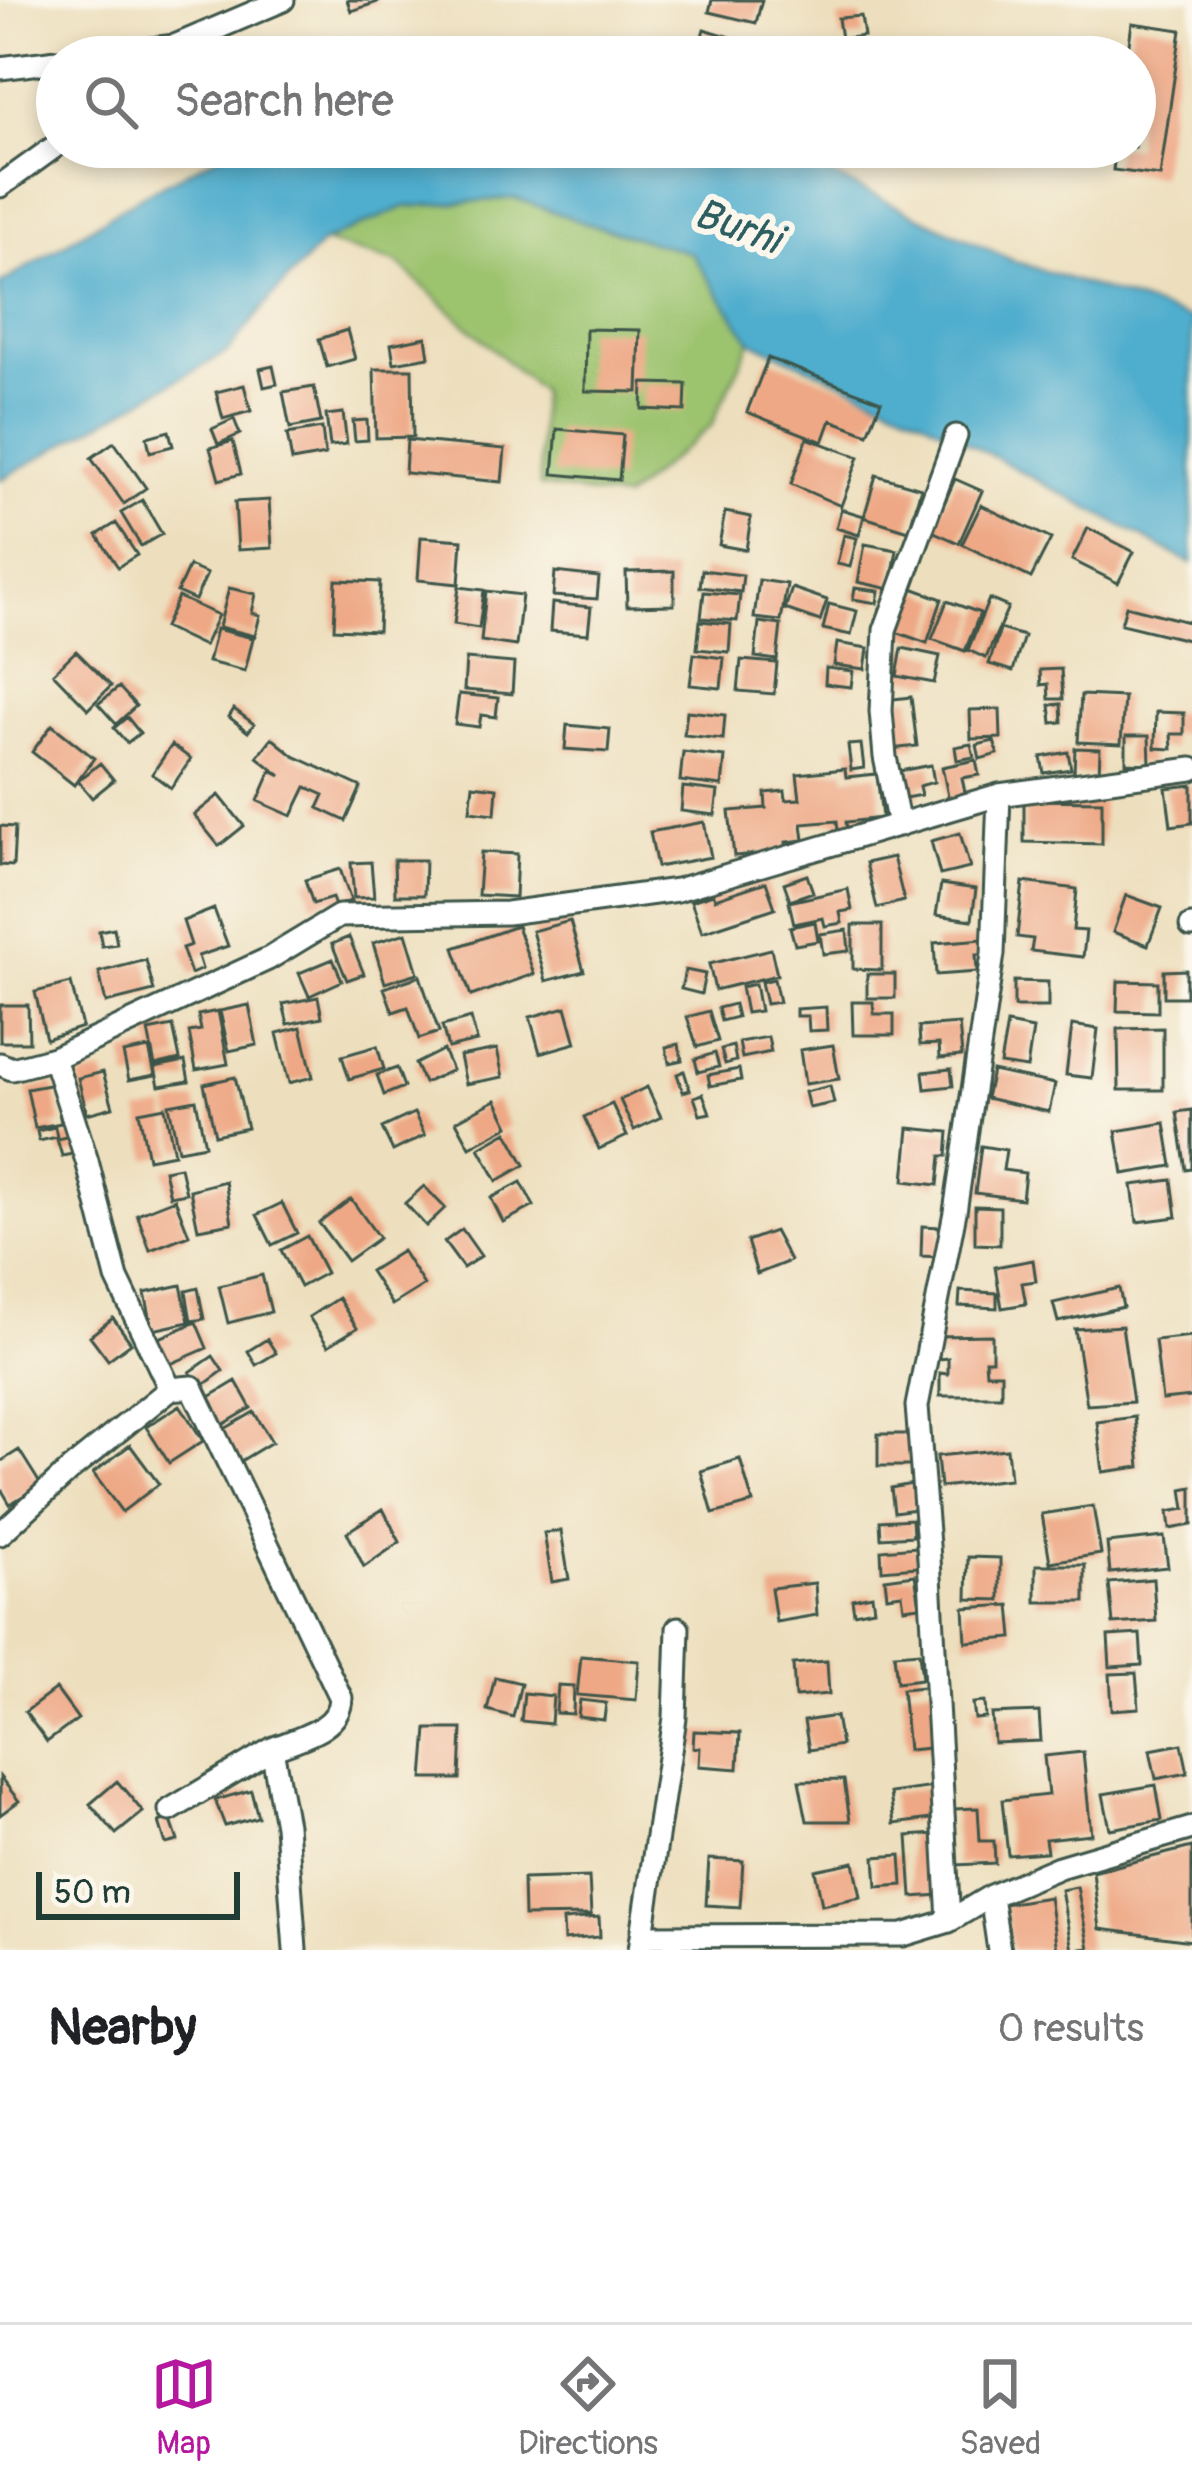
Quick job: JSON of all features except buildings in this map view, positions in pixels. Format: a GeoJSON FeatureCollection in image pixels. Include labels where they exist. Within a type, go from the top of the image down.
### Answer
{"type":"FeatureCollection","features":[{"type":"Feature","properties":{"kind":"street"},"geometry":{"type":"LineString","coordinates":[[204,36],[283,0]]}},
{"type":"Feature","properties":{"kind":"street"},"geometry":{"type":"LineString","coordinates":[[0,68],[36,64]]}},
{"type":"Feature","properties":{"kind":"street"},"geometry":{"type":"LineString","coordinates":[[0,186],[36,160]]}},
{"type":"Feature","properties":{"kind":"street"},"geometry":{"type":"LineString","coordinates":[[899,825],[880,711],[885,629],[956,436]]}},
{"type":"Feature","properties":{"kind":"street"},"geometry":{"type":"LineString","coordinates":[[0,1064],[12,1070],[54,1058],[268,959],[339,916],[507,913],[677,890],[999,796],[1192,769]]}},
{"type":"Feature","properties":{"kind":"street"},"geometry":{"type":"LineString","coordinates":[[950,1921],[917,1406],[956,1212],[993,954],[999,796]]}},
{"type":"Feature","properties":{"kind":"street"},"geometry":{"type":"LineString","coordinates":[[54,1058],[86,1155],[117,1278],[170,1389]]}},
{"type":"Feature","properties":{"kind":"street"},"geometry":{"type":"LineString","coordinates":[[0,1534],[170,1389],[192,1387],[341,1698],[340,1712],[330,1724],[272,1749],[170,1810]]}},
{"type":"Feature","properties":{"kind":"street"},"geometry":{"type":"LineString","coordinates":[[678,1628],[675,1718],[641,1943],[903,1935],[950,1921],[991,1896],[1059,1867],[1192,1828]]}},
{"type":"Feature","properties":{"kind":"street"},"geometry":{"type":"LineString","coordinates":[[272,1749],[286,1825],[295,1950]]}},
{"type":"Feature","properties":{"kind":"street"},"geometry":{"type":"LineString","coordinates":[[991,1896],[999,1950]]}},
{"type":"Feature","properties":{"kind":"green space"},"geometry":{"type":"Polygon","coordinates":[[[515,198],[691,253],[751,341],[711,426],[624,499],[540,486],[540,391],[396,262],[323,242],[404,207],[515,198]]]}},
{"type":"Feature","properties":{"kind":"water","name":"Burhi"},"geometry":{"type":"Polygon","coordinates":[[[195,168],[816,168],[1014,261],[1192,319],[1192,564],[922,418],[751,341],[691,253],[515,198],[404,207],[323,242],[227,352],[0,480],[0,284],[195,168]]]}}]}
